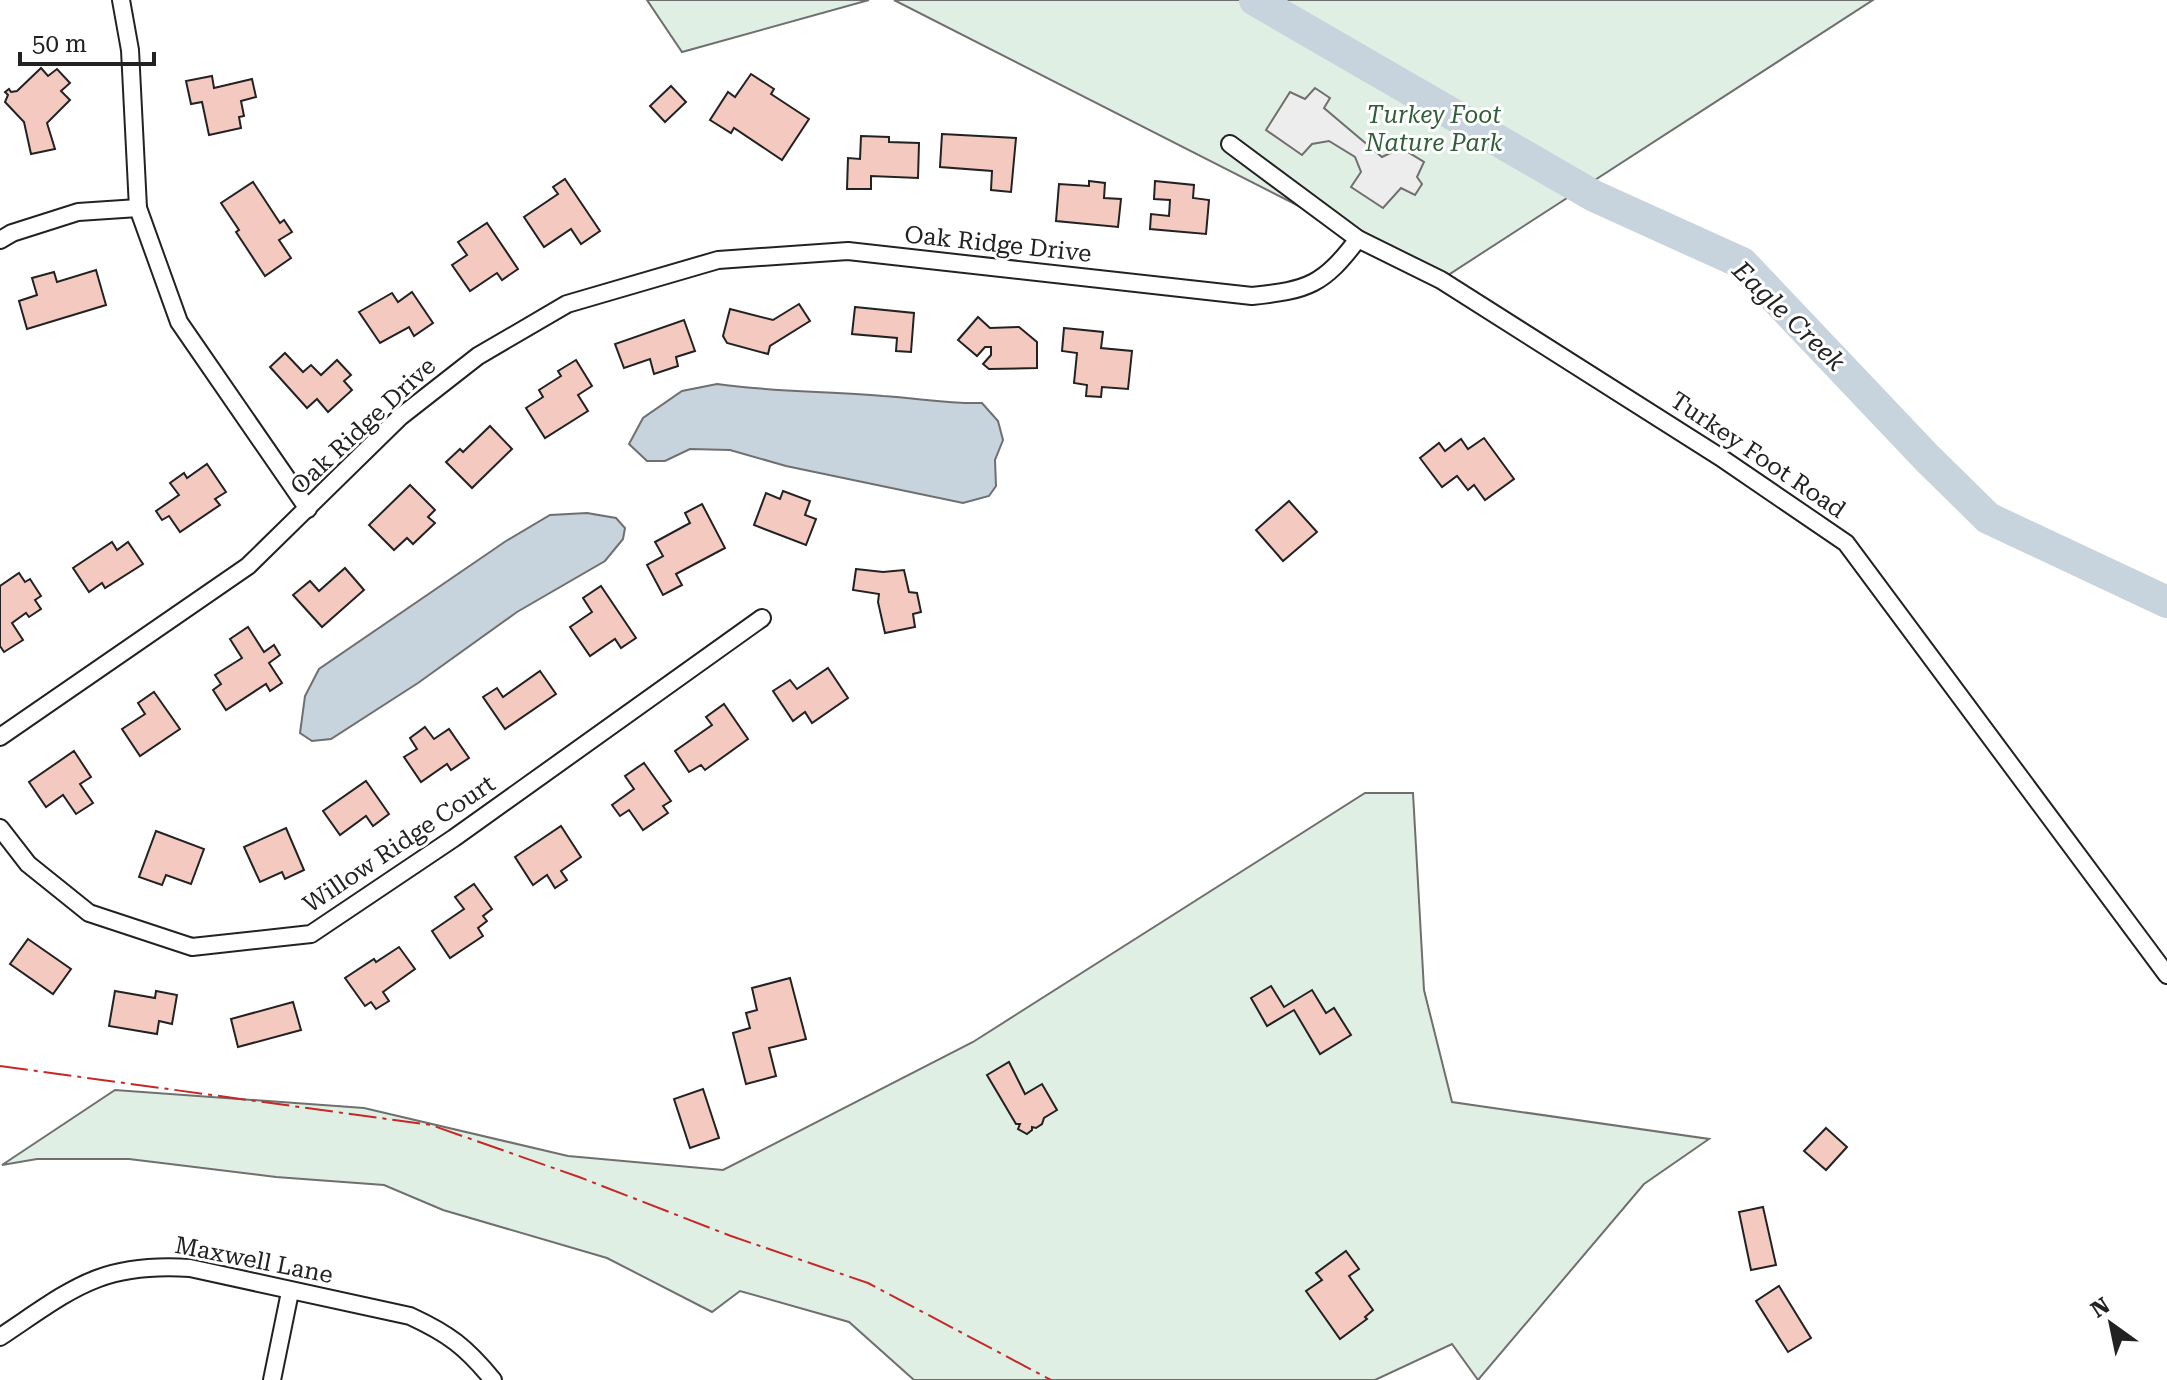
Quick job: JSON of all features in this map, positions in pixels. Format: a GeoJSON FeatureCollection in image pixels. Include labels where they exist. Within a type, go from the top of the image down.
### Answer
{"type":"FeatureCollection","features":[{"type":"Feature","properties":{"kind":"street"},"geometry":{"type":"LineString","coordinates":[[121,0],[130,50],[138,208],[179,322],[308,509]]}},
{"type":"Feature","properties":{"kind":"street","name":"Turkey Foot Road"},"geometry":{"type":"LineString","coordinates":[[1230,144],[1358,239],[1441,280],[1720,457],[1846,543],[2167,975]]}},
{"type":"Feature","properties":{"kind":"street"},"geometry":{"type":"LineString","coordinates":[[0,240],[78,212],[138,208]]}},
{"type":"Feature","properties":{"kind":"street","name":"Oak Ridge Drive"},"geometry":{"type":"LineString","coordinates":[[0,737],[248,566],[400,417],[478,356],[567,304],[718,260],[848,251],[1252,296],[1311,285],[1337,266],[1358,239]]}},
{"type":"Feature","properties":{"kind":"street","name":"Willow Ridge Court"},"geometry":{"type":"LineString","coordinates":[[0,828],[28,864],[89,913],[192,947],[311,934],[454,838],[762,618]]}},
{"type":"Feature","properties":{"kind":"street","name":"Maxwell Lane"},"geometry":{"type":"LineString","coordinates":[[0,1337],[75,1287],[125,1269],[156,1265],[190,1268],[410,1316],[461,1344],[493,1380]]}},
{"type":"Feature","properties":{"kind":"street"},"geometry":{"type":"LineString","coordinates":[[272,1380],[290,1292]]}},
{"type":"Feature","properties":{"kind":"green space"},"geometry":{"type":"Polygon","coordinates":[[[647,0],[869,0],[682,52],[647,0]]]}},
{"type":"Feature","properties":{"kind":"green space","name":"Turkey Foot Nature Park"},"geometry":{"type":"Polygon","coordinates":[[[894,0],[1873,0],[1442,279],[894,0]]]}},
{"type":"Feature","properties":{"kind":"green space"},"geometry":{"type":"Polygon","coordinates":[[[1365,793],[1413,793],[1424,990],[1452,1102],[1709,1139],[1644,1184],[1478,1380],[1452,1344],[1375,1380],[914,1380],[849,1322],[740,1291],[712,1312],[607,1258],[443,1210],[384,1185],[276,1177],[129,1159],[37,1159],[2,1165],[115,1090],[364,1108],[568,1156],[723,1170],[973,1042],[1365,793]]]}},
{"type":"Feature","properties":{"kind":"shaded area"},"geometry":{"type":"Polygon","coordinates":[[[1315,88],[1330,98],[1324,108],[1382,157],[1401,148],[1424,162],[1417,177],[1422,184],[1415,195],[1401,188],[1383,208],[1351,187],[1361,172],[1355,157],[1329,141],[1312,144],[1302,155],[1266,130],[1290,92],[1305,99],[1315,88]]]}},
{"type":"Feature","properties":{"kind":"shaded area"},"geometry":{"type":"Polygon","coordinates":[[[717,384],[982,403],[998,421],[1003,440],[995,460],[996,486],[989,496],[963,503],[786,466],[730,450],[690,449],[665,461],[647,461],[629,444],[643,418],[682,391],[717,384]]]}},
{"type":"Feature","properties":{"kind":"shaded area"},"geometry":{"type":"Polygon","coordinates":[[[587,513],[616,518],[625,528],[623,539],[605,561],[517,612],[418,683],[331,739],[312,741],[300,733],[305,696],[319,669],[506,541],[550,515],[587,513]]]}},
{"type":"Feature","properties":{"kind":"building"},"geometry":{"type":"Polygon","coordinates":[[[41,68],[48,76],[57,69],[70,83],[61,91],[70,100],[47,123],[55,149],[31,154],[24,122],[5,102],[8,95],[5,92],[9,89],[11,92],[17,91],[41,68]]]}},
{"type":"Feature","properties":{"kind":"building"},"geometry":{"type":"Polygon","coordinates":[[[751,74],[774,89],[771,94],[809,119],[782,160],[734,128],[731,133],[710,120],[728,92],[735,97],[751,74]]]}},
{"type":"Feature","properties":{"kind":"building"},"geometry":{"type":"Polygon","coordinates":[[[212,76],[214,88],[252,79],[256,97],[241,101],[244,116],[239,117],[241,128],[209,135],[202,102],[191,104],[186,81],[212,76]]]}},
{"type":"Feature","properties":{"kind":"building"},"geometry":{"type":"Polygon","coordinates":[[[671,86],[686,102],[665,122],[650,106],[671,86]]]}},
{"type":"Feature","properties":{"kind":"building"},"geometry":{"type":"Polygon","coordinates":[[[942,134],[1016,138],[1011,192],[991,190],[992,171],[940,167],[942,134]]]}},
{"type":"Feature","properties":{"kind":"building"},"geometry":{"type":"Polygon","coordinates":[[[861,136],[889,137],[889,142],[919,143],[918,178],[871,176],[871,189],[847,189],[848,158],[860,159],[861,136]]]}},
{"type":"Feature","properties":{"kind":"building"},"geometry":{"type":"Polygon","coordinates":[[[565,179],[600,231],[581,244],[571,229],[544,247],[524,217],[558,194],[553,187],[565,179]]]}},
{"type":"Feature","properties":{"kind":"building"},"geometry":{"type":"Polygon","coordinates":[[[1089,181],[1105,183],[1104,198],[1121,199],[1118,227],[1056,221],[1059,184],[1089,186],[1089,181]]]}},
{"type":"Feature","properties":{"kind":"building"},"geometry":{"type":"Polygon","coordinates":[[[1155,181],[1194,185],[1193,198],[1209,200],[1206,234],[1150,229],[1151,214],[1169,216],[1170,200],[1154,199],[1155,181]]]}},
{"type":"Feature","properties":{"kind":"building"},"geometry":{"type":"Polygon","coordinates":[[[253,182],[280,223],[284,220],[292,232],[279,240],[291,258],[265,276],[221,203],[253,182]]]}},
{"type":"Feature","properties":{"kind":"building"},"geometry":{"type":"Polygon","coordinates":[[[487,223],[518,269],[502,280],[497,273],[470,291],[452,265],[467,255],[458,242],[487,223]]]}},
{"type":"Feature","properties":{"kind":"building"},"geometry":{"type":"Polygon","coordinates":[[[96,270],[106,305],[27,329],[19,301],[37,295],[32,278],[54,272],[57,282],[96,270]]]}},
{"type":"Feature","properties":{"kind":"building"},"geometry":{"type":"Polygon","coordinates":[[[412,292],[433,323],[414,336],[409,327],[380,343],[359,312],[392,293],[398,302],[412,292]]]}},
{"type":"Feature","properties":{"kind":"building"},"geometry":{"type":"Polygon","coordinates":[[[799,304],[810,321],[770,346],[768,354],[727,343],[723,336],[730,309],[773,320],[799,304]]]}},
{"type":"Feature","properties":{"kind":"building"},"geometry":{"type":"Polygon","coordinates":[[[855,307],[914,313],[911,352],[896,351],[897,338],[852,334],[855,307]]]}},
{"type":"Feature","properties":{"kind":"building"},"geometry":{"type":"Polygon","coordinates":[[[978,317],[990,328],[1019,327],[1037,342],[1037,368],[989,369],[983,364],[991,355],[991,347],[985,347],[977,356],[958,340],[978,317]]]}},
{"type":"Feature","properties":{"kind":"building"},"geometry":{"type":"Polygon","coordinates":[[[684,320],[695,351],[676,357],[678,366],[654,374],[650,359],[624,368],[615,344],[684,320]]]}},
{"type":"Feature","properties":{"kind":"building"},"geometry":{"type":"Polygon","coordinates":[[[1064,328],[1103,332],[1101,348],[1132,351],[1128,389],[1102,387],[1101,397],[1086,396],[1087,385],[1074,383],[1077,353],[1062,351],[1064,328]]]}},
{"type":"Feature","properties":{"kind":"building"},"geometry":{"type":"Polygon","coordinates":[[[285,353],[303,372],[311,365],[321,375],[337,360],[351,375],[344,381],[352,390],[328,412],[317,399],[307,408],[270,367],[285,353]]]}},
{"type":"Feature","properties":{"kind":"building"},"geometry":{"type":"Polygon","coordinates":[[[576,360],[592,386],[578,395],[588,411],[545,438],[526,408],[543,397],[539,390],[561,376],[558,371],[576,360]]]}},
{"type":"Feature","properties":{"kind":"building"},"geometry":{"type":"Polygon","coordinates":[[[490,426],[512,449],[472,488],[446,462],[460,449],[463,452],[490,426]]]}},
{"type":"Feature","properties":{"kind":"building"},"geometry":{"type":"Polygon","coordinates":[[[1484,438],[1514,479],[1485,500],[1474,485],[1468,490],[1457,476],[1442,487],[1420,458],[1439,443],[1445,451],[1461,439],[1468,449],[1484,438]]]}},
{"type":"Feature","properties":{"kind":"building"},"geometry":{"type":"Polygon","coordinates":[[[207,464],[226,492],[215,499],[220,505],[180,532],[169,516],[162,520],[156,511],[179,495],[170,483],[184,473],[187,478],[207,464]]]}},
{"type":"Feature","properties":{"kind":"building"},"geometry":{"type":"Polygon","coordinates":[[[410,485],[435,510],[428,517],[435,523],[413,544],[407,538],[394,550],[369,525],[410,485]]]}},
{"type":"Feature","properties":{"kind":"building"},"geometry":{"type":"Polygon","coordinates":[[[783,491],[810,501],[805,515],[816,519],[806,545],[754,525],[766,493],[780,499],[783,491]]]}},
{"type":"Feature","properties":{"kind":"building"},"geometry":{"type":"Polygon","coordinates":[[[1289,501],[1317,532],[1283,561],[1256,530],[1289,501]]]}},
{"type":"Feature","properties":{"kind":"building"},"geometry":{"type":"Polygon","coordinates":[[[702,504],[725,548],[676,574],[682,585],[663,595],[647,565],[663,556],[655,542],[690,523],[685,513],[702,504]]]}},
{"type":"Feature","properties":{"kind":"building"},"geometry":{"type":"Polygon","coordinates":[[[112,542],[117,550],[128,542],[143,564],[105,588],[102,583],[89,592],[73,568],[112,542]]]}},
{"type":"Feature","properties":{"kind":"building"},"geometry":{"type":"Polygon","coordinates":[[[345,568],[364,590],[322,627],[293,595],[310,581],[319,591],[345,568]]]}},
{"type":"Feature","properties":{"kind":"building"},"geometry":{"type":"Polygon","coordinates":[[[856,569],[883,572],[904,570],[909,592],[917,593],[921,612],[913,614],[915,627],[885,633],[879,594],[853,590],[856,569]]]}},
{"type":"Feature","properties":{"kind":"building"},"geometry":{"type":"Polygon","coordinates":[[[19,573],[25,582],[30,579],[41,596],[35,600],[41,609],[29,617],[26,613],[12,623],[23,640],[4,652],[0,646],[0,586],[19,573]]]}},
{"type":"Feature","properties":{"kind":"building"},"geometry":{"type":"Polygon","coordinates":[[[601,586],[636,638],[621,648],[615,639],[590,656],[570,627],[592,612],[583,598],[601,586]]]}},
{"type":"Feature","properties":{"kind":"building"},"geometry":{"type":"Polygon","coordinates":[[[248,627],[264,652],[274,645],[280,655],[269,663],[282,683],[270,691],[266,684],[226,710],[213,690],[221,684],[215,675],[242,658],[230,639],[248,627]]]}},
{"type":"Feature","properties":{"kind":"building"},"geometry":{"type":"Polygon","coordinates":[[[828,668],[848,698],[812,723],[805,712],[793,721],[773,691],[790,680],[797,689],[828,668]]]}},
{"type":"Feature","properties":{"kind":"building"},"geometry":{"type":"Polygon","coordinates":[[[540,671],[556,694],[505,729],[483,697],[497,688],[503,697],[540,671]]]}},
{"type":"Feature","properties":{"kind":"building"},"geometry":{"type":"Polygon","coordinates":[[[154,692],[180,729],[140,756],[122,729],[145,714],[138,703],[154,692]]]}},
{"type":"Feature","properties":{"kind":"building"},"geometry":{"type":"Polygon","coordinates":[[[724,704],[748,739],[705,770],[701,765],[689,772],[675,751],[712,725],[706,717],[724,704]]]}},
{"type":"Feature","properties":{"kind":"building"},"geometry":{"type":"Polygon","coordinates":[[[425,727],[434,739],[449,729],[469,758],[451,770],[447,764],[421,782],[404,757],[417,749],[410,738],[425,727]]]}},
{"type":"Feature","properties":{"kind":"building"},"geometry":{"type":"Polygon","coordinates":[[[74,751],[91,777],[80,784],[93,803],[76,814],[63,795],[46,807],[29,782],[74,751]]]}},
{"type":"Feature","properties":{"kind":"building"},"geometry":{"type":"Polygon","coordinates":[[[644,763],[671,801],[663,806],[668,813],[643,830],[629,810],[620,816],[612,805],[634,789],[625,776],[644,763]]]}},
{"type":"Feature","properties":{"kind":"building"},"geometry":{"type":"Polygon","coordinates":[[[366,781],[389,814],[373,826],[366,816],[340,835],[323,811],[366,781]]]}},
{"type":"Feature","properties":{"kind":"building"},"geometry":{"type":"Polygon","coordinates":[[[561,826],[581,857],[561,871],[567,880],[555,888],[547,875],[533,885],[515,857],[561,826]]]}},
{"type":"Feature","properties":{"kind":"building"},"geometry":{"type":"Polygon","coordinates":[[[286,828],[304,870],[285,879],[282,872],[260,882],[244,847],[286,828]]]}},
{"type":"Feature","properties":{"kind":"building"},"geometry":{"type":"Polygon","coordinates":[[[156,831],[204,849],[191,884],[166,875],[162,885],[139,877],[156,831]]]}},
{"type":"Feature","properties":{"kind":"building"},"geometry":{"type":"Polygon","coordinates":[[[474,884],[492,909],[483,916],[487,921],[478,928],[483,936],[450,958],[432,931],[464,909],[455,897],[474,884]]]}},
{"type":"Feature","properties":{"kind":"building"},"geometry":{"type":"Polygon","coordinates":[[[28,939],[71,969],[53,994],[10,964],[28,939]]]}},
{"type":"Feature","properties":{"kind":"building"},"geometry":{"type":"Polygon","coordinates":[[[399,947],[415,969],[383,992],[389,1001],[376,1009],[371,1002],[365,1006],[345,978],[399,947]]]}},
{"type":"Feature","properties":{"kind":"building"},"geometry":{"type":"Polygon","coordinates":[[[790,978],[806,1039],[769,1048],[776,1076],[746,1084],[733,1033],[750,1028],[746,1013],[757,1010],[752,988],[790,978]]]}},
{"type":"Feature","properties":{"kind":"building"},"geometry":{"type":"Polygon","coordinates":[[[1271,986],[1284,1007],[1312,990],[1326,1013],[1334,1008],[1351,1035],[1320,1054],[1294,1010],[1267,1026],[1251,998],[1271,986]]]}},
{"type":"Feature","properties":{"kind":"building"},"geometry":{"type":"Polygon","coordinates":[[[115,991],[155,998],[156,991],[177,995],[172,1024],[159,1021],[157,1034],[109,1026],[115,991]]]}},
{"type":"Feature","properties":{"kind":"building"},"geometry":{"type":"Polygon","coordinates":[[[293,1002],[301,1030],[238,1047],[231,1019],[293,1002]]]}},
{"type":"Feature","properties":{"kind":"building"},"geometry":{"type":"Polygon","coordinates":[[[1009,1062],[1025,1094],[1042,1084],[1057,1110],[1027,1134],[1018,1129],[1020,1124],[1016,1124],[987,1075],[1009,1062]]]}},
{"type":"Feature","properties":{"kind":"building"},"geometry":{"type":"Polygon","coordinates":[[[703,1089],[719,1138],[690,1148],[674,1099],[703,1089]]]}},
{"type":"Feature","properties":{"kind":"building"},"geometry":{"type":"Polygon","coordinates":[[[1826,1128],[1847,1147],[1826,1170],[1804,1151],[1826,1128]]]}},
{"type":"Feature","properties":{"kind":"building"},"geometry":{"type":"Polygon","coordinates":[[[1763,1207],[1776,1265],[1751,1270],[1739,1212],[1763,1207]]]}},
{"type":"Feature","properties":{"kind":"building"},"geometry":{"type":"Polygon","coordinates":[[[1346,1251],[1359,1269],[1349,1276],[1373,1310],[1365,1317],[1367,1319],[1340,1339],[1306,1291],[1322,1280],[1316,1273],[1346,1251]]]}},
{"type":"Feature","properties":{"kind":"building"},"geometry":{"type":"Polygon","coordinates":[[[1779,1286],[1811,1338],[1788,1352],[1756,1301],[1779,1286]]]}},
{"type":"Feature","properties":{"kind":"waterway","name":"Eagle Creek"},"geometry":{"type":"LineString","coordinates":[[1255,0],[1594,196],[1742,263],[1988,518],[2167,602]]}},
{"type":"Feature","properties":{"kind":"power"},"geometry":{"type":"LineString","coordinates":[[0,1066],[431,1125],[868,1283],[1051,1380]]}}]}
